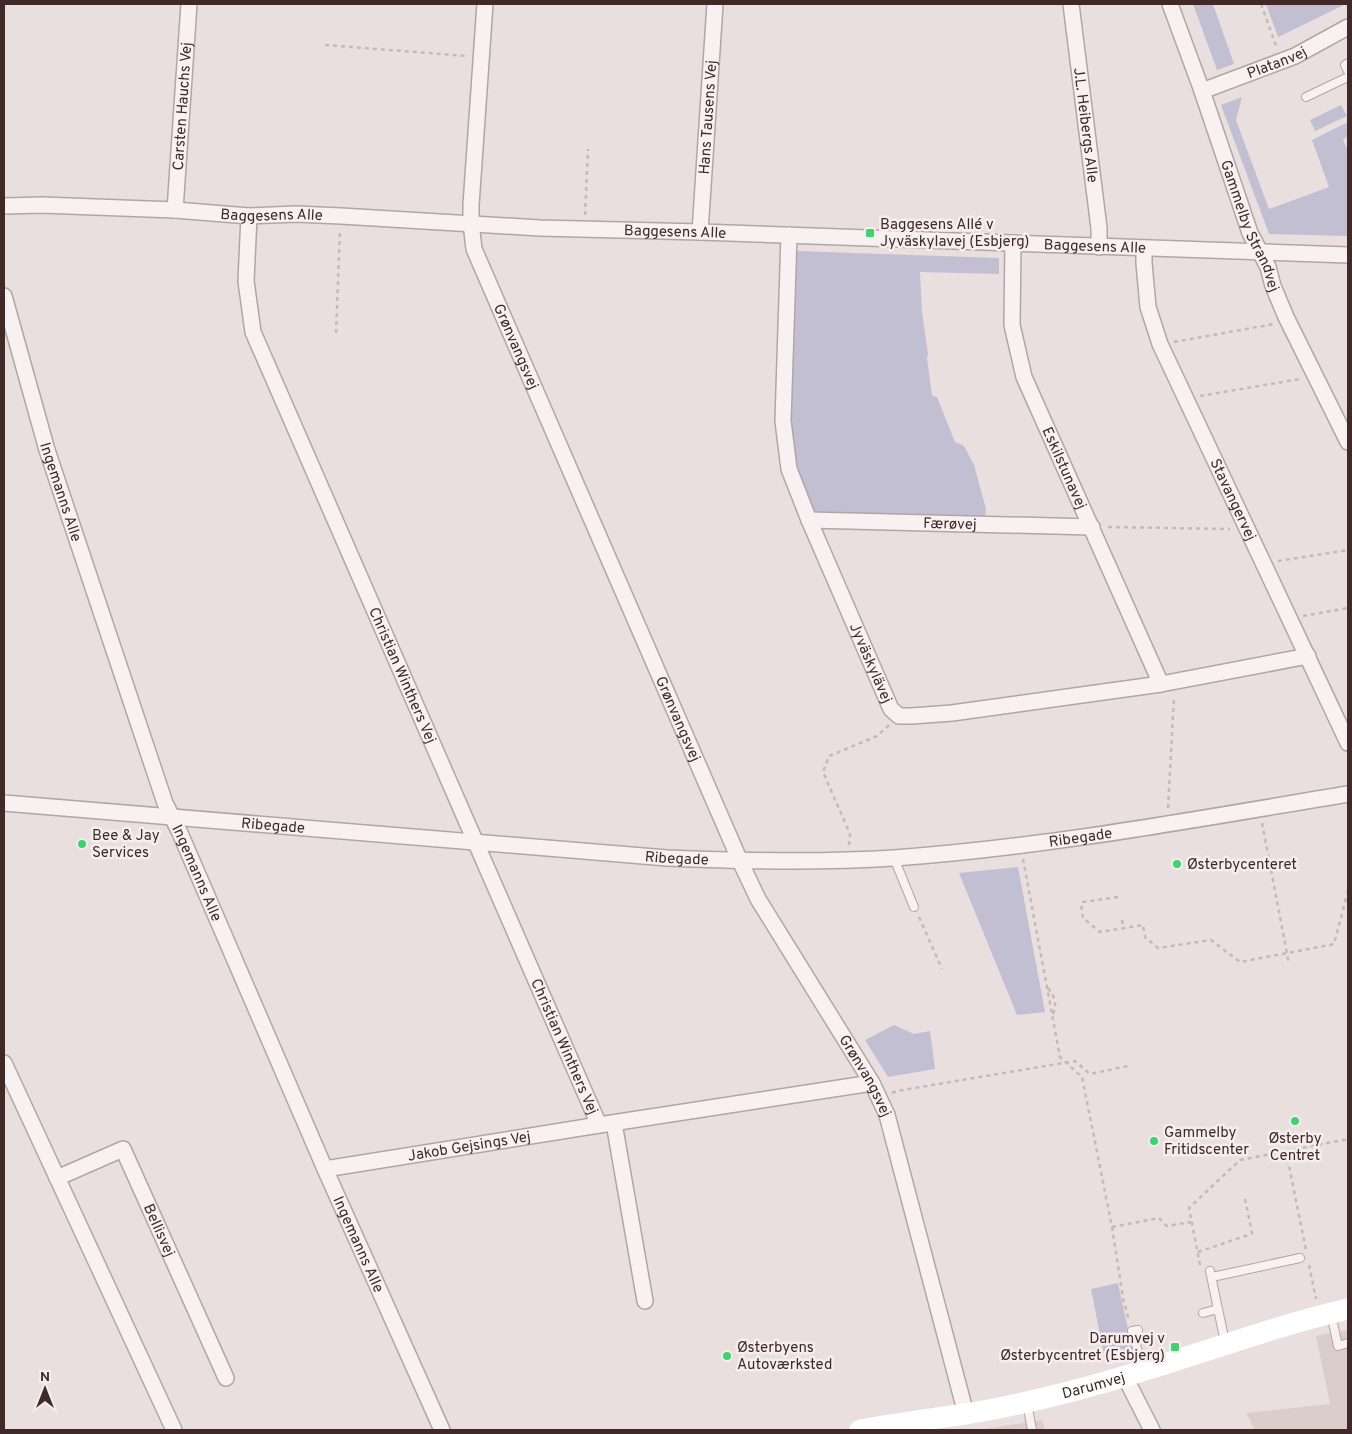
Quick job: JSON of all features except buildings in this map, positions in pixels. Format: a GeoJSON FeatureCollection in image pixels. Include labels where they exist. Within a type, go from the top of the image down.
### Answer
{"type":"FeatureCollection","features":[{"type":"Feature","properties":{"kind":"street","name":"Carsten Hauchs Vej"},"geometry":{"type":"LineString","coordinates":[[175,210],[189,4]]}},
{"type":"Feature","properties":{"kind":"street","name":"Grønvangsvej"},"geometry":{"type":"LineString","coordinates":[[485,4],[471,204],[474,249],[758,899],[875,1090],[887,1115],[966,1414]]}},
{"type":"Feature","properties":{"kind":"street","name":"Hans Tausens Vej"},"geometry":{"type":"LineString","coordinates":[[700,232],[715,4]]}},
{"type":"Feature","properties":{"kind":"street","name":"J.L. Heibergs Alle"},"geometry":{"type":"LineString","coordinates":[[1071,4],[1099,228],[1099,247]]}},
{"type":"Feature","properties":{"kind":"street","name":"Gammelby Strandvej"},"geometry":{"type":"LineString","coordinates":[[1170,4],[1250,233],[1268,268],[1273,286],[1288,322],[1348,442]]}},
{"type":"Feature","properties":{"kind":"street","name":"Platanvej"},"geometry":{"type":"LineString","coordinates":[[1202,92],[1295,56],[1348,27]]}},
{"type":"Feature","properties":{"kind":"street","name":"Baggesens Alle"},"geometry":{"type":"LineString","coordinates":[[4,206],[42,205],[175,210],[249,216],[296,214],[540,228],[1348,255]]}},
{"type":"Feature","properties":{"kind":"street","name":"Christian Winthers Vej"},"geometry":{"type":"LineString","coordinates":[[249,216],[246,281],[253,332],[476,843],[606,1124]]}},
{"type":"Feature","properties":{"kind":"street","name":"Jyväskylävej"},"geometry":{"type":"LineString","coordinates":[[789,235],[783,421],[789,469],[890,709],[899,716],[952,713],[1168,682],[1308,656]]}},
{"type":"Feature","properties":{"kind":"street","name":"Eskilstunavej"},"geometry":{"type":"LineString","coordinates":[[1012,243],[1012,325],[1024,377],[1092,527],[1168,682]]}},
{"type":"Feature","properties":{"kind":"street","name":"Stavangervej"},"geometry":{"type":"LineString","coordinates":[[1144,248],[1148,307],[1160,344],[1348,743]]}},
{"type":"Feature","properties":{"kind":"street","name":"Ingemanns Alle"},"geometry":{"type":"LineString","coordinates":[[4,296],[10,349],[47,450],[166,803],[325,1169],[442,1430]]}},
{"type":"Feature","properties":{"kind":"street","name":"Færøvej"},"geometry":{"type":"LineString","coordinates":[[809,520],[1092,527]]}},
{"type":"Feature","properties":{"kind":"street","name":"Ribegade"},"geometry":{"type":"LineString","coordinates":[[4,803],[476,843],[667,858],[740,861],[894,858],[1021,846],[1111,834],[1348,794]]}},
{"type":"Feature","properties":{"kind":"street"},"geometry":{"type":"LineString","coordinates":[[4,1063],[174,1430]]}},
{"type":"Feature","properties":{"kind":"street","name":"Jakob Gejsings Vej"},"geometry":{"type":"LineString","coordinates":[[325,1169],[606,1124],[875,1090]]}},
{"type":"Feature","properties":{"kind":"street"},"geometry":{"type":"LineString","coordinates":[[606,1124],[645,1301]]}},
{"type":"Feature","properties":{"kind":"street","name":"Bellisvej"},"geometry":{"type":"LineString","coordinates":[[57,1178],[123,1149],[226,1378]]}},
{"type":"Feature","properties":{"kind":"street","name":"Darumvej"},"geometry":{"type":"LineString","coordinates":[[860,1430],[890,1428],[1027,1402],[1135,1374],[1332,1307]]}},
{"type":"Feature","properties":{"kind":"street"},"geometry":{"type":"LineString","coordinates":[[1135,1374],[1152,1430]]}},
{"type":"Feature","properties":{"kind":"lane"},"geometry":{"type":"LineString","coordinates":[[1348,63],[1345,65],[1348,71]]}},
{"type":"Feature","properties":{"kind":"lane"},"geometry":{"type":"LineString","coordinates":[[1306,97],[1348,77]]}},
{"type":"Feature","properties":{"kind":"lane"},"geometry":{"type":"LineString","coordinates":[[894,858],[914,907]]}},
{"type":"Feature","properties":{"kind":"lane"},"geometry":{"type":"LineString","coordinates":[[1226,1344],[1211,1274],[1304,1259]]}},
{"type":"Feature","properties":{"kind":"lane"},"geometry":{"type":"LineString","coordinates":[[1332,1307],[1338,1346],[1348,1344]]}},
{"type":"Feature","properties":{"kind":"lane"},"geometry":{"type":"LineString","coordinates":[[1203,1313],[1218,1309]]}},
{"type":"Feature","properties":{"kind":"lane"},"geometry":{"type":"LineString","coordinates":[[1135,1330],[1135,1374]]}},
{"type":"Feature","properties":{"kind":"lane"},"geometry":{"type":"LineString","coordinates":[[1027,1402],[1032,1430]]}},
{"type":"Feature","properties":{"kind":"path"},"geometry":{"type":"LineString","coordinates":[[1261,4],[1281,62]]}},
{"type":"Feature","properties":{"kind":"path"},"geometry":{"type":"LineString","coordinates":[[325,45],[481,57]]}},
{"type":"Feature","properties":{"kind":"path"},"geometry":{"type":"LineString","coordinates":[[584,228],[588,149]]}},
{"type":"Feature","properties":{"kind":"path"},"geometry":{"type":"LineString","coordinates":[[336,333],[341,216]]}},
{"type":"Feature","properties":{"kind":"path"},"geometry":{"type":"LineString","coordinates":[[1160,344],[1288,322]]}},
{"type":"Feature","properties":{"kind":"path"},"geometry":{"type":"LineString","coordinates":[[1186,398],[1316,376]]}},
{"type":"Feature","properties":{"kind":"path"},"geometry":{"type":"LineString","coordinates":[[1092,527],[1248,529]]}},
{"type":"Feature","properties":{"kind":"path"},"geometry":{"type":"LineString","coordinates":[[1264,563],[1348,550]]}},
{"type":"Feature","properties":{"kind":"path"},"geometry":{"type":"LineString","coordinates":[[1290,618],[1348,608]]}},
{"type":"Feature","properties":{"kind":"path"},"geometry":{"type":"LineString","coordinates":[[1168,682],[1168,808]]}},
{"type":"Feature","properties":{"kind":"path"},"geometry":{"type":"LineString","coordinates":[[849,859],[850,834],[823,772],[829,756],[877,736],[884,731],[897,714]]}},
{"type":"Feature","properties":{"kind":"path"},"geometry":{"type":"LineString","coordinates":[[1262,823],[1289,964]]}},
{"type":"Feature","properties":{"kind":"path"},"geometry":{"type":"LineString","coordinates":[[1021,846],[1060,1057],[1082,1077],[1112,1227],[1123,1298],[1135,1330]]}},
{"type":"Feature","properties":{"kind":"path"},"geometry":{"type":"LineString","coordinates":[[1118,897],[1084,902],[1081,904],[1083,918],[1100,932],[1143,925],[1145,937],[1158,948],[1210,940],[1240,962],[1334,944],[1348,891]]}},
{"type":"Feature","properties":{"kind":"path"},"geometry":{"type":"LineString","coordinates":[[914,907],[942,969]]}},
{"type":"Feature","properties":{"kind":"path"},"geometry":{"type":"LineString","coordinates":[[1122,920],[1123,928]]}},
{"type":"Feature","properties":{"kind":"path"},"geometry":{"type":"LineString","coordinates":[[875,1090],[896,1090],[1075,1061],[1090,1074],[1128,1066]]}},
{"type":"Feature","properties":{"kind":"path"},"geometry":{"type":"LineString","coordinates":[[1201,1269],[1188,1208],[1240,1160],[1348,1139]]}},
{"type":"Feature","properties":{"kind":"path"},"geometry":{"type":"LineString","coordinates":[[1286,1151],[1306,1251]]}},
{"type":"Feature","properties":{"kind":"path"},"geometry":{"type":"LineString","coordinates":[[1198,1252],[1252,1233],[1245,1199]]}},
{"type":"Feature","properties":{"kind":"path"},"geometry":{"type":"LineString","coordinates":[[1112,1227],[1159,1218],[1167,1226],[1191,1222]]}},
{"type":"Feature","properties":{"kind":"path"},"geometry":{"type":"LineString","coordinates":[[1304,1259],[1332,1307]]}},
{"type":"Feature","properties":{"kind":"shaded area"},"geometry":{"type":"Polygon","coordinates":[[[1193,4],[1213,4],[1234,64],[1217,70],[1193,4]]]}},
{"type":"Feature","properties":{"kind":"shaded area"},"geometry":{"type":"Polygon","coordinates":[[[1266,4],[1346,4],[1278,37],[1266,4]]]}},
{"type":"Feature","properties":{"kind":"shaded area"},"geometry":{"type":"Polygon","coordinates":[[[1242,97],[1236,120],[1269,209],[1329,187],[1312,140],[1348,122],[1348,136],[1343,140],[1348,150],[1348,236],[1269,234],[1221,105],[1242,97]]]}},
{"type":"Feature","properties":{"kind":"shaded area"},"geometry":{"type":"Polygon","coordinates":[[[1341,105],[1347,116],[1315,131],[1310,120],[1341,105]]]}},
{"type":"Feature","properties":{"kind":"shaded area"},"geometry":{"type":"Polygon","coordinates":[[[796,251],[999,258],[999,274],[920,272],[922,312],[932,396],[937,397],[955,442],[964,446],[974,465],[986,509],[984,517],[813,513],[803,488],[790,428],[796,251]]]}},
{"type":"Feature","properties":{"kind":"shaded area"},"geometry":{"type":"Polygon","coordinates":[[[1018,867],[1045,1012],[1017,1015],[959,873],[1018,867]]]}},
{"type":"Feature","properties":{"kind":"shaded area"},"geometry":{"type":"Polygon","coordinates":[[[894,1025],[914,1034],[930,1031],[935,1069],[888,1077],[865,1040],[894,1025]]]}},
{"type":"Feature","properties":{"kind":"shaded area"},"geometry":{"type":"Polygon","coordinates":[[[1118,1283],[1133,1352],[1105,1360],[1091,1289],[1118,1283]]]}},
{"type":"Feature","properties":{"kind":"shaded area"},"geometry":{"type":"Polygon","coordinates":[[[1348,1330],[1348,1430],[1255,1430],[1246,1413],[1330,1404],[1316,1336],[1348,1330]]]}},
{"type":"Feature","properties":{"kind":"shaded area"},"geometry":{"type":"Polygon","coordinates":[[[1042,1420],[1045,1430],[979,1430],[1042,1420]]]}},
{"type":"Feature","properties":{"kind":"place","name":"Baggesens Allé v Jyväskylavej (Esbjerg)"},"geometry":{"type":"Point","coordinates":[870,233]}},
{"type":"Feature","properties":{"kind":"place","name":"Bee & Jay Services"},"geometry":{"type":"Point","coordinates":[82,844]}},
{"type":"Feature","properties":{"kind":"place","name":"Østerbycenteret"},"geometry":{"type":"Point","coordinates":[1177,864]}},
{"type":"Feature","properties":{"kind":"place","name":"Østerby Centret"},"geometry":{"type":"Point","coordinates":[1295,1121]}},
{"type":"Feature","properties":{"kind":"place","name":"Gammelby Fritidscenter"},"geometry":{"type":"Point","coordinates":[1154,1141]}},
{"type":"Feature","properties":{"kind":"place","name":"Darumvej v Østerbycentret (Esbjerg)"},"geometry":{"type":"Point","coordinates":[1175,1347]}},
{"type":"Feature","properties":{"kind":"place","name":"Østerbyens Autoværksted"},"geometry":{"type":"Point","coordinates":[727,1356]}}]}
